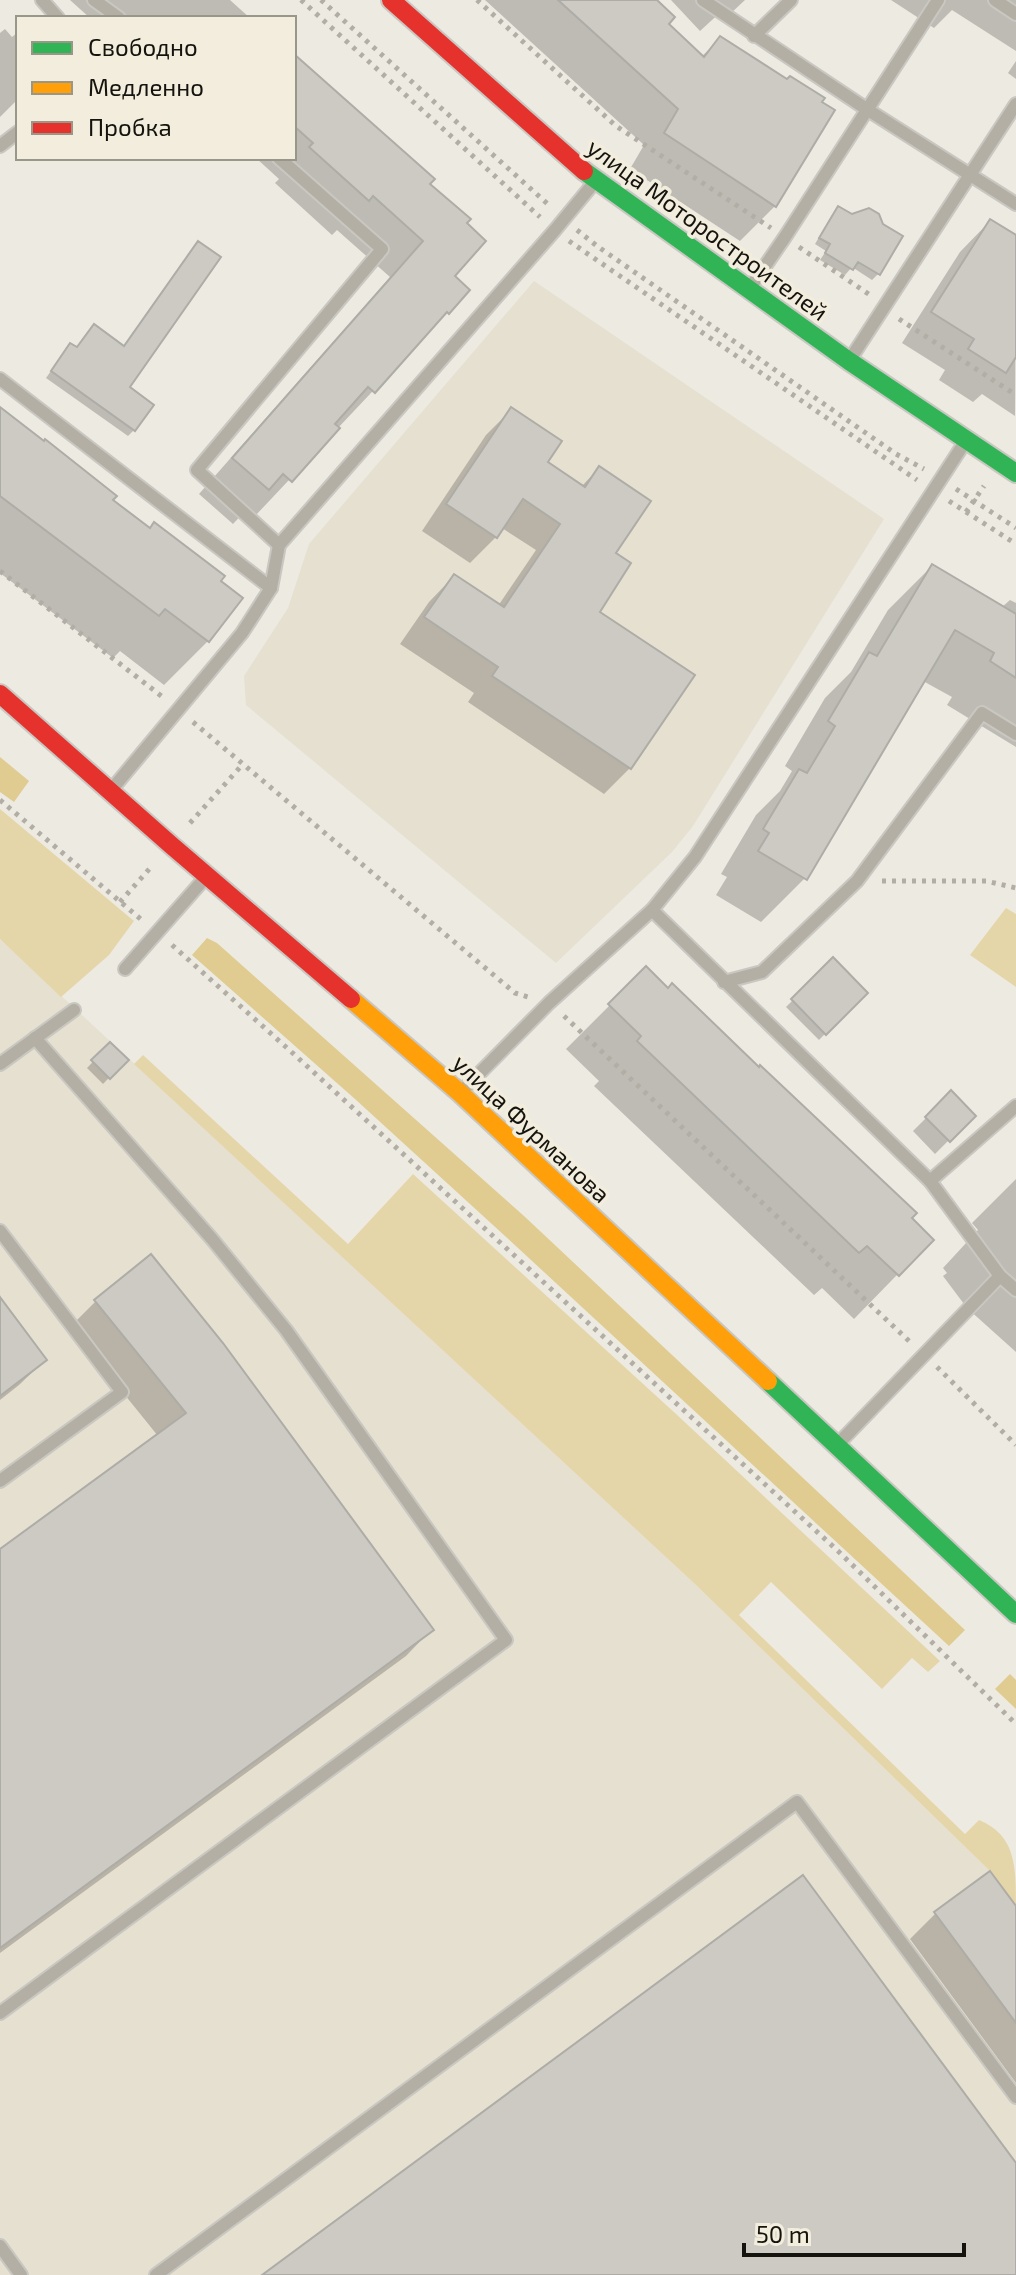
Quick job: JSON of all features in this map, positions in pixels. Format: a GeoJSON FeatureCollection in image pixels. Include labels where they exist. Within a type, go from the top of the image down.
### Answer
{"type":"FeatureCollection","features":[{"type":"Feature","properties":{"kind":"main road","name":"улица Моторостроителей"},"geometry":{"type":"LineString","coordinates":[[391,0],[595,181],[849,361],[1016,473]]}},
{"type":"Feature","properties":{"kind":"main road","name":"улица Фурманова"},"geometry":{"type":"LineString","coordinates":[[0,694],[460,1093],[1016,1614]]}},
{"type":"Feature","properties":{"kind":"lane"},"geometry":{"type":"LineString","coordinates":[[42,0],[56,16]]}},
{"type":"Feature","properties":{"kind":"lane"},"geometry":{"type":"LineString","coordinates":[[94,0],[116,16]]}},
{"type":"Feature","properties":{"kind":"lane"},"geometry":{"type":"LineString","coordinates":[[703,0],[1016,204]]}},
{"type":"Feature","properties":{"kind":"lane"},"geometry":{"type":"LineString","coordinates":[[754,36],[791,0]]}},
{"type":"Feature","properties":{"kind":"lane"},"geometry":{"type":"LineString","coordinates":[[748,290],[938,0]]}},
{"type":"Feature","properties":{"kind":"lane"},"geometry":{"type":"LineString","coordinates":[[995,0],[1016,14]]}},
{"type":"Feature","properties":{"kind":"lane"},"geometry":{"type":"LineString","coordinates":[[849,361],[1016,104]]}},
{"type":"Feature","properties":{"kind":"lane"},"geometry":{"type":"LineString","coordinates":[[0,146],[16,134]]}},
{"type":"Feature","properties":{"kind":"lane"},"geometry":{"type":"LineString","coordinates":[[279,545],[197,470],[382,249],[281,160]]}},
{"type":"Feature","properties":{"kind":"lane"},"geometry":{"type":"LineString","coordinates":[[111,791],[242,633],[271,588],[279,545],[595,181]]}},
{"type":"Feature","properties":{"kind":"lane"},"geometry":{"type":"LineString","coordinates":[[0,379],[271,588]]}},
{"type":"Feature","properties":{"kind":"lane"},"geometry":{"type":"LineString","coordinates":[[460,1093],[549,1003],[652,910],[695,857],[966,441]]}},
{"type":"Feature","properties":{"kind":"lane"},"geometry":{"type":"LineString","coordinates":[[724,982],[762,972],[857,881],[982,713],[1016,734]]}},
{"type":"Feature","properties":{"kind":"lane"},"geometry":{"type":"LineString","coordinates":[[125,969],[207,876]]}},
{"type":"Feature","properties":{"kind":"lane"},"geometry":{"type":"LineString","coordinates":[[652,910],[930,1181],[1000,1276],[1016,1290]]}},
{"type":"Feature","properties":{"kind":"lane"},"geometry":{"type":"LineString","coordinates":[[0,1064],[74,1010]]}},
{"type":"Feature","properties":{"kind":"lane"},"geometry":{"type":"LineString","coordinates":[[0,2013],[506,1640],[286,1330],[212,1239],[35,1038]]}},
{"type":"Feature","properties":{"kind":"lane"},"geometry":{"type":"LineString","coordinates":[[930,1181],[1016,1106]]}},
{"type":"Feature","properties":{"kind":"lane"},"geometry":{"type":"LineString","coordinates":[[0,1231],[122,1392],[0,1481]]}},
{"type":"Feature","properties":{"kind":"lane"},"geometry":{"type":"LineString","coordinates":[[837,1445],[1000,1276]]}},
{"type":"Feature","properties":{"kind":"lane"},"geometry":{"type":"LineString","coordinates":[[156,2275],[797,1802],[1016,2097]]}},
{"type":"Feature","properties":{"kind":"lane"},"geometry":{"type":"LineString","coordinates":[[0,2246],[21,2275]]}},
{"type":"Feature","properties":{"kind":"path"},"geometry":{"type":"LineString","coordinates":[[301,0],[555,230],[937,485],[1016,528]]}},
{"type":"Feature","properties":{"kind":"path"},"geometry":{"type":"LineString","coordinates":[[321,0],[597,246],[896,454],[1016,544]]}},
{"type":"Feature","properties":{"kind":"path"},"geometry":{"type":"LineString","coordinates":[[477,0],[616,126],[874,297],[883,309],[1016,395]]}},
{"type":"Feature","properties":{"kind":"path"},"geometry":{"type":"LineString","coordinates":[[0,571],[142,679],[515,993],[549,1003],[1016,1445]]}},
{"type":"Feature","properties":{"kind":"path"},"geometry":{"type":"LineString","coordinates":[[0,800],[286,1047],[838,1551],[1016,1724]]}},
{"type":"Feature","properties":{"kind":"path"},"geometry":{"type":"LineString","coordinates":[[857,881],[986,881],[1016,888]]}},
{"type":"Feature","properties":{"kind":"shaded area"},"geometry":{"type":"Polygon","coordinates":[[[534,281],[884,519],[693,826],[672,852],[556,963],[246,705],[244,676],[288,608],[309,544],[534,281]]]}},
{"type":"Feature","properties":{"kind":"shaded area"},"geometry":{"type":"Polygon","coordinates":[[[0,757],[29,781],[14,802],[0,792],[0,757]]]}},
{"type":"Feature","properties":{"kind":"shaded area"},"geometry":{"type":"Polygon","coordinates":[[[0,809],[134,921],[109,955],[61,997],[0,939],[0,809]]]}},
{"type":"Feature","properties":{"kind":"shaded area"},"geometry":{"type":"Polygon","coordinates":[[[1006,908],[1016,914],[1016,987],[970,955],[1006,908]]]}},
{"type":"Feature","properties":{"kind":"shaded area"},"geometry":{"type":"Polygon","coordinates":[[[207,938],[217,943],[524,1216],[965,1630],[949,1646],[355,1099],[192,955],[207,938]]]}},
{"type":"Feature","properties":{"kind":"shaded area"},"geometry":{"type":"Polygon","coordinates":[[[0,939],[696,1585],[990,1871],[1016,1906],[1016,2275],[0,2275],[0,939]]]}},
{"type":"Feature","properties":{"kind":"shaded area"},"geometry":{"type":"Polygon","coordinates":[[[143,1055],[348,1244],[413,1174],[940,1661],[928,1672],[912,1658],[882,1689],[771,1582],[739,1615],[965,1834],[979,1820],[1000,1834],[1007,1844],[1014,1866],[1016,1906],[990,1871],[696,1585],[134,1064],[143,1055]]]}},
{"type":"Feature","properties":{"kind":"shaded area"},"geometry":{"type":"Polygon","coordinates":[[[1010,1674],[1016,1680],[1016,1709],[995,1689],[1010,1674]]]}},
{"type":"Feature","properties":{"kind":"building"},"geometry":{"type":"Polygon","coordinates":[[[558,0],[657,0],[675,17],[669,24],[704,57],[720,36],[787,79],[790,76],[825,98],[822,102],[835,110],[776,207],[664,133],[678,109],[558,0]]]}},
{"type":"Feature","properties":{"kind":"building"},"geometry":{"type":"Polygon","coordinates":[[[296,56],[435,179],[430,184],[471,219],[467,223],[486,241],[455,276],[470,290],[375,393],[368,387],[335,424],[340,428],[292,482],[283,474],[269,490],[232,458],[423,241],[373,196],[369,201],[309,147],[313,143],[296,128],[296,56]]]}},
{"type":"Feature","properties":{"kind":"building"},"geometry":{"type":"Polygon","coordinates":[[[838,206],[852,214],[869,208],[879,214],[883,224],[903,236],[880,275],[858,262],[853,270],[825,253],[830,244],[819,238],[838,206]]]}},
{"type":"Feature","properties":{"kind":"building"},"geometry":{"type":"Polygon","coordinates":[[[990,219],[1016,235],[1016,357],[1006,373],[968,349],[974,339],[931,312],[990,219]]]}},
{"type":"Feature","properties":{"kind":"building"},"geometry":{"type":"Polygon","coordinates":[[[198,241],[221,257],[130,387],[154,405],[135,431],[51,371],[70,343],[77,347],[94,324],[124,346],[198,241]]]}},
{"type":"Feature","properties":{"kind":"building"},"geometry":{"type":"Polygon","coordinates":[[[0,407],[117,496],[113,500],[150,528],[154,522],[225,576],[221,581],[243,598],[209,642],[165,609],[159,616],[0,496],[0,407]]]}},
{"type":"Feature","properties":{"kind":"building"},"geometry":{"type":"Polygon","coordinates":[[[511,407],[562,441],[548,462],[585,487],[599,466],[651,501],[616,553],[631,563],[600,612],[695,675],[631,769],[492,676],[498,667],[424,617],[454,574],[504,607],[560,524],[523,499],[497,538],[446,504],[511,407]]]}},
{"type":"Feature","properties":{"kind":"building"},"geometry":{"type":"Polygon","coordinates":[[[932,564],[1016,614],[1016,678],[990,661],[994,653],[955,630],[807,880],[758,851],[769,833],[763,829],[799,769],[807,773],[835,726],[828,721],[869,652],[877,656],[932,564]]]}},
{"type":"Feature","properties":{"kind":"building"},"geometry":{"type":"Polygon","coordinates":[[[833,957],[868,993],[826,1035],[791,999],[833,957]]]}},
{"type":"Feature","properties":{"kind":"building"},"geometry":{"type":"Polygon","coordinates":[[[646,966],[668,988],[672,983],[917,1213],[912,1218],[934,1240],[899,1276],[867,1246],[859,1253],[637,1041],[641,1036],[608,1004],[646,966]]]}},
{"type":"Feature","properties":{"kind":"building"},"geometry":{"type":"Polygon","coordinates":[[[110,1042],[129,1060],[110,1079],[91,1060],[110,1042]]]}},
{"type":"Feature","properties":{"kind":"building"},"geometry":{"type":"Polygon","coordinates":[[[951,1090],[976,1116],[950,1142],[925,1117],[951,1090]]]}},
{"type":"Feature","properties":{"kind":"building"},"geometry":{"type":"Polygon","coordinates":[[[151,1254],[223,1343],[434,1630],[0,1948],[0,1549],[186,1413],[94,1300],[151,1254]]]}},
{"type":"Feature","properties":{"kind":"building"},"geometry":{"type":"Polygon","coordinates":[[[0,1297],[47,1360],[0,1396],[0,1297]]]}},
{"type":"Feature","properties":{"kind":"building"},"geometry":{"type":"Polygon","coordinates":[[[990,1871],[1016,1906],[1016,2023],[934,1912],[990,1871]]]}},
{"type":"Feature","properties":{"kind":"building"},"geometry":{"type":"Polygon","coordinates":[[[803,1875],[1016,2163],[1016,2275],[262,2275],[803,1875]]]}},
{"type":"Feature","properties":{"kind":"traffic: fast"},"geometry":{"type":"LineString","coordinates":[[584,171],[849,361],[1016,473]]}},
{"type":"Feature","properties":{"kind":"traffic: fast"},"geometry":{"type":"LineString","coordinates":[[768,1381],[1016,1614]]}},
{"type":"Feature","properties":{"kind":"traffic: slow"},"geometry":{"type":"LineString","coordinates":[[351,999],[460,1093],[768,1381]]}},
{"type":"Feature","properties":{"kind":"traffic: jam"},"geometry":{"type":"LineString","coordinates":[[391,0],[584,171]]}},
{"type":"Feature","properties":{"kind":"traffic: jam"},"geometry":{"type":"LineString","coordinates":[[0,694],[351,999]]}}]}
